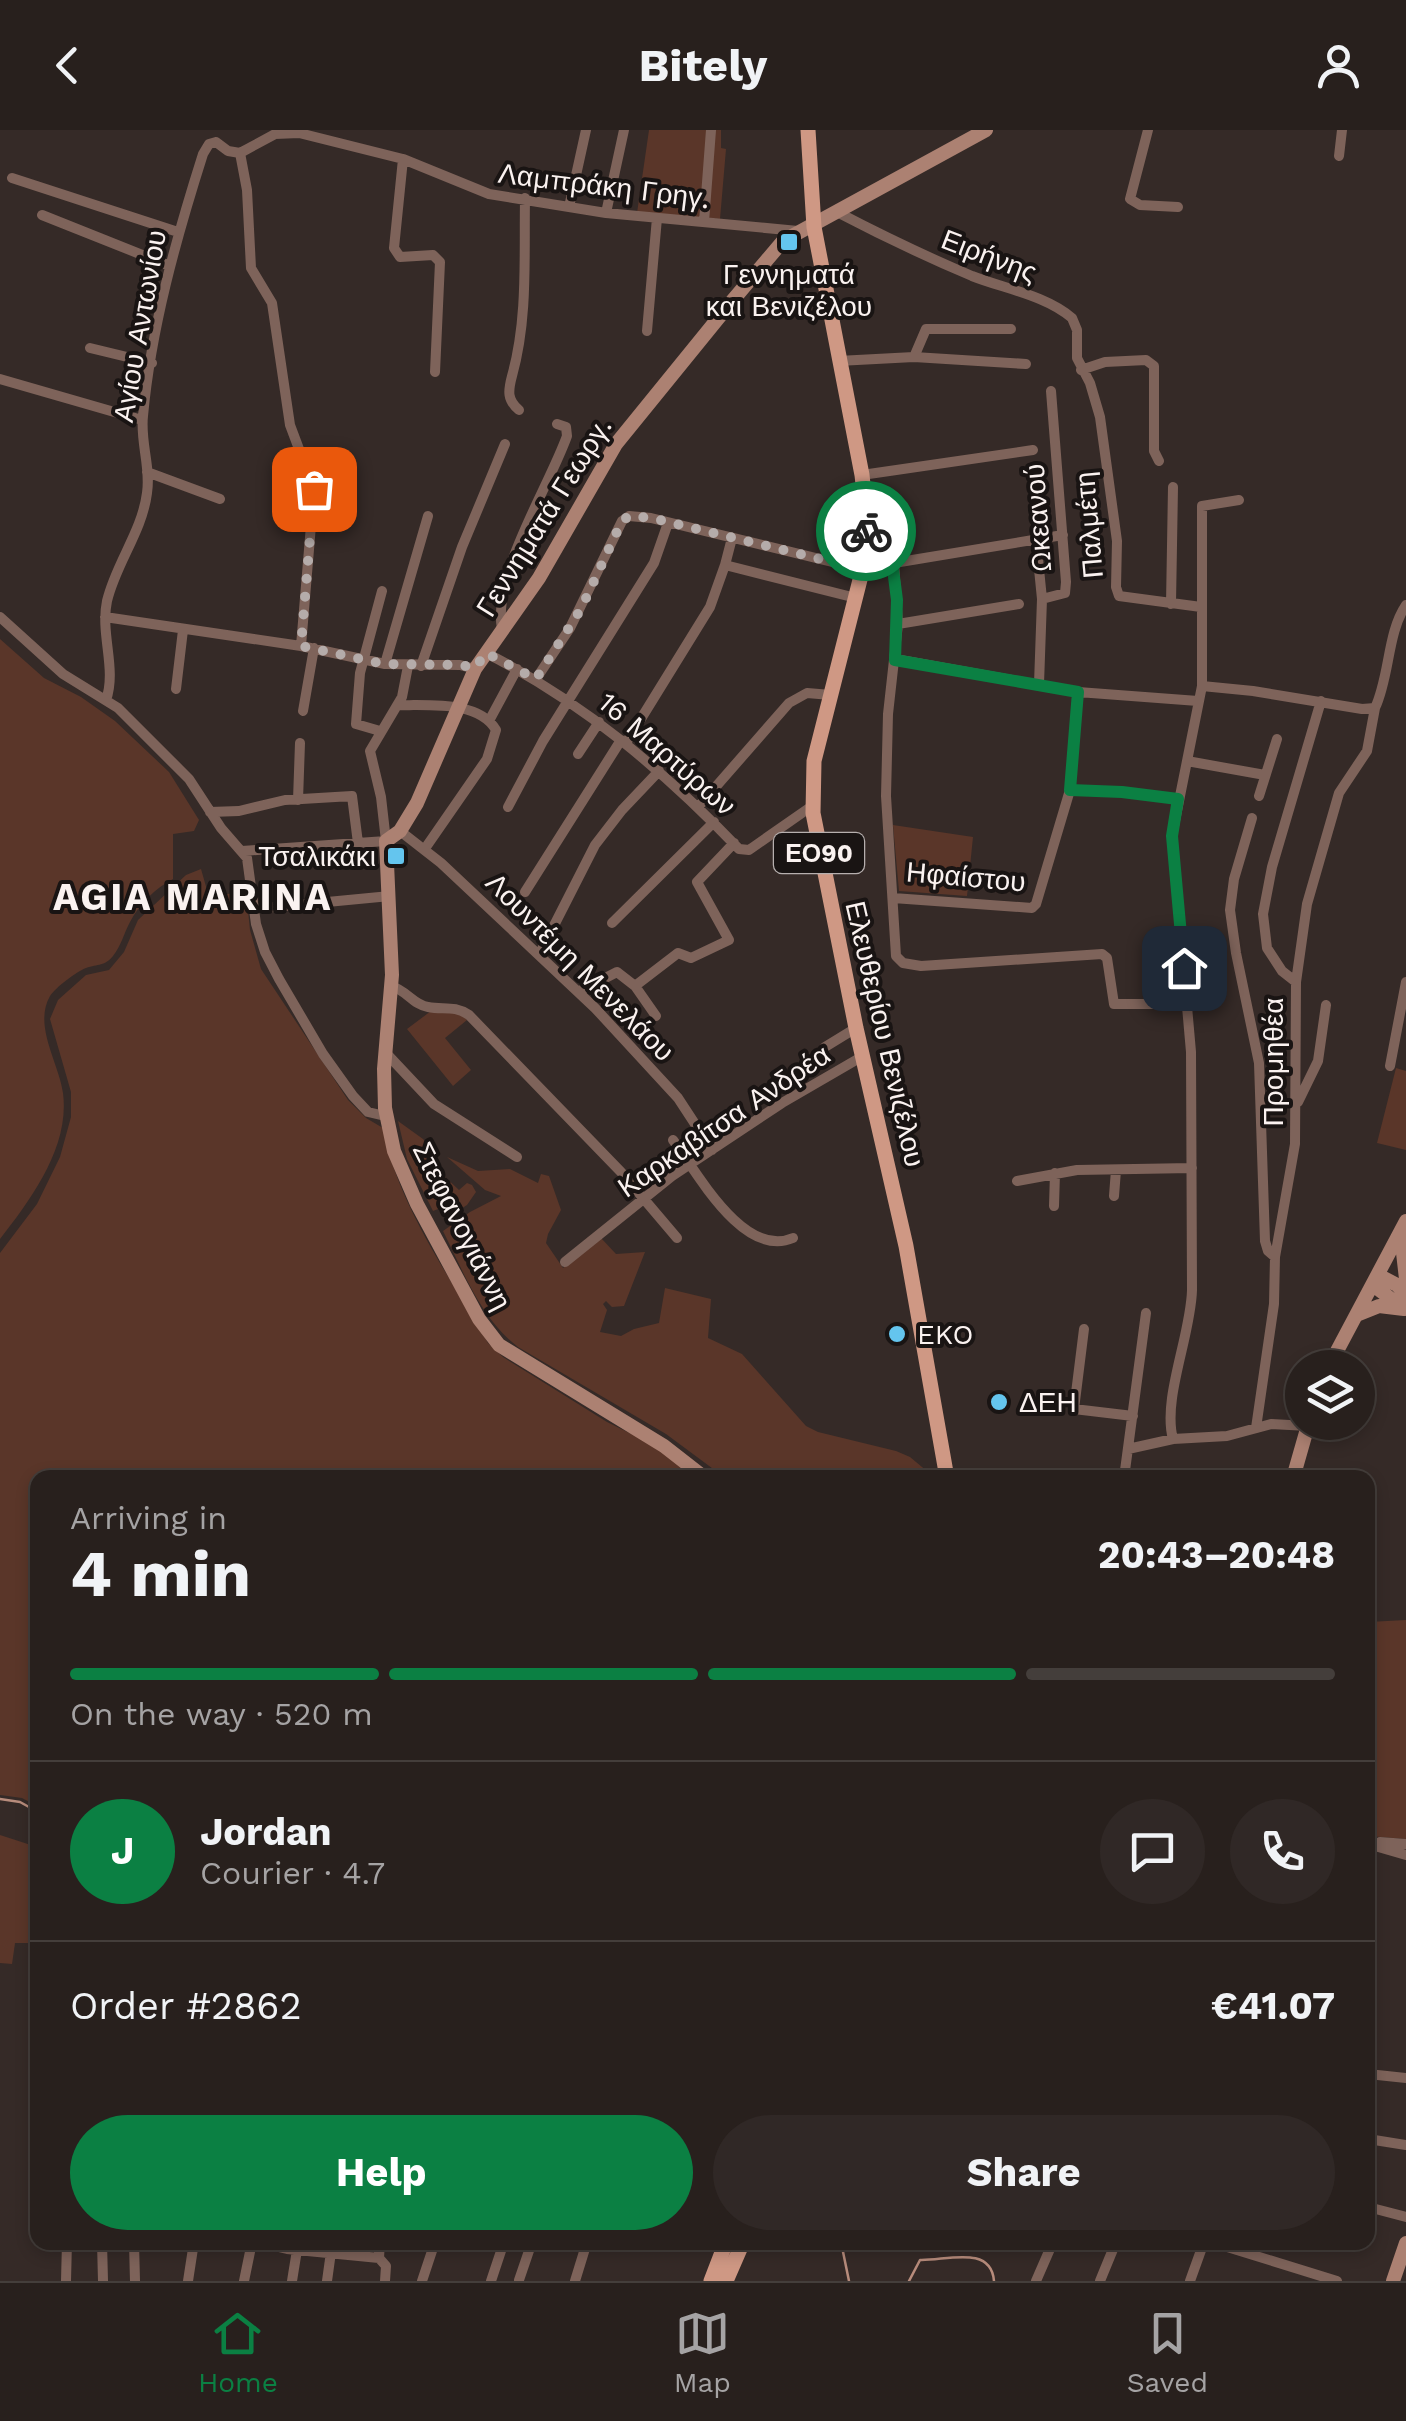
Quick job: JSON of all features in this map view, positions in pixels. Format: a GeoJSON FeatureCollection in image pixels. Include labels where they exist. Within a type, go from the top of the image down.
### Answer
{"type":"FeatureCollection","features":[{"type":"Feature","properties":{"kind":"main road","name":"Ελευθερίου Βενιζέλου"},"geometry":{"type":"LineString","coordinates":[[808,130],[806,229],[838,361],[866,506],[866,547],[814,761],[812,806],[816,841],[906,1246],[947,1470]]}},
{"type":"Feature","properties":{"kind":"main road"},"geometry":{"type":"LineString","coordinates":[[711,2281],[723,2250]]}},
{"type":"Feature","properties":{"kind":"main road"},"geometry":{"type":"LineString","coordinates":[[723,2250],[726,2281]]}},
{"type":"Feature","properties":{"kind":"street"},"geometry":{"type":"LineString","coordinates":[[570,207],[586,130]]}},
{"type":"Feature","properties":{"kind":"street"},"geometry":{"type":"LineString","coordinates":[[606,213],[624,130]]}},
{"type":"Feature","properties":{"kind":"street"},"geometry":{"type":"LineString","coordinates":[[704,222],[710,130]]}},
{"type":"Feature","properties":{"kind":"street","name":"Γεννηματά Γεωργ."},"geometry":{"type":"LineString","coordinates":[[386,841],[400,831],[421,796],[475,668],[539,578],[616,444],[778,247],[986,130]]}},
{"type":"Feature","properties":{"kind":"street"},"geometry":{"type":"LineString","coordinates":[[1148,130],[1130,199],[1140,205],[1178,207]]}},
{"type":"Feature","properties":{"kind":"street"},"geometry":{"type":"LineString","coordinates":[[1339,156],[1342,130]]}},
{"type":"Feature","properties":{"kind":"street","name":"Λαμπράκη Γρηγ."},"geometry":{"type":"LineString","coordinates":[[240,153],[274,134],[286,132],[403,160],[478,191],[606,213],[806,229]]}},
{"type":"Feature","properties":{"kind":"street"},"geometry":{"type":"LineString","coordinates":[[217,136],[228,151],[240,153],[247,190],[250,263],[272,302],[290,425],[314,496],[302,614],[308,647],[302,711]]}},
{"type":"Feature","properties":{"kind":"street","name":"Αγίου Αντωνίου"},"geometry":{"type":"LineString","coordinates":[[106,700],[110,683],[105,617],[111,588],[142,516],[148,472],[142,420],[170,266],[203,154],[217,136]]}},
{"type":"Feature","properties":{"kind":"street"},"geometry":{"type":"LineString","coordinates":[[403,160],[394,248],[400,257],[433,255],[440,262],[435,372]]}},
{"type":"Feature","properties":{"kind":"street"},"geometry":{"type":"LineString","coordinates":[[12,178],[178,232]]}},
{"type":"Feature","properties":{"kind":"street"},"geometry":{"type":"LineString","coordinates":[[519,410],[511,403],[508,392],[522,339],[525,198]]}},
{"type":"Feature","properties":{"kind":"street","name":"Ειρήνης"},"geometry":{"type":"LineString","coordinates":[[839,213],[890,240],[1064,311],[1072,318],[1076,330],[1077,358],[1082,371]]}},
{"type":"Feature","properties":{"kind":"street"},"geometry":{"type":"LineString","coordinates":[[42,215],[170,266]]}},
{"type":"Feature","properties":{"kind":"street"},"geometry":{"type":"LineString","coordinates":[[647,331],[657,218]]}},
{"type":"Feature","properties":{"kind":"street"},"geometry":{"type":"LineString","coordinates":[[914,356],[926,328],[1011,329]]}},
{"type":"Feature","properties":{"kind":"street"},"geometry":{"type":"LineString","coordinates":[[90,348],[152,364]]}},
{"type":"Feature","properties":{"kind":"street"},"geometry":{"type":"LineString","coordinates":[[838,361],[868,356],[914,356],[1026,364]]}},
{"type":"Feature","properties":{"kind":"street"},"geometry":{"type":"LineString","coordinates":[[1082,371],[1105,362],[1146,360],[1154,366],[1154,451],[1159,460]]}},
{"type":"Feature","properties":{"kind":"street","name":"Παλμέτη"},"geometry":{"type":"LineString","coordinates":[[1082,371],[1090,383],[1100,417],[1117,542],[1119,596],[1201,607]]}},
{"type":"Feature","properties":{"kind":"street"},"geometry":{"type":"LineString","coordinates":[[0,379],[142,420]]}},
{"type":"Feature","properties":{"kind":"street","name":"Ωκεανού"},"geometry":{"type":"LineString","coordinates":[[1039,684],[1042,600],[1065,593],[1051,391]]}},
{"type":"Feature","properties":{"kind":"street"},"geometry":{"type":"LineString","coordinates":[[502,630],[498,610],[516,550],[568,436],[566,427],[556,424]]}},
{"type":"Feature","properties":{"kind":"street"},"geometry":{"type":"LineString","coordinates":[[385,1116],[391,986],[390,896],[381,796],[370,751],[398,705],[505,444]]}},
{"type":"Feature","properties":{"kind":"street"},"geometry":{"type":"LineString","coordinates":[[862,476],[1033,450]]}},
{"type":"Feature","properties":{"kind":"street"},"geometry":{"type":"LineString","coordinates":[[148,472],[220,499]]}},
{"type":"Feature","properties":{"kind":"street"},"geometry":{"type":"LineString","coordinates":[[1171,604],[1173,487]]}},
{"type":"Feature","properties":{"kind":"street"},"geometry":{"type":"LineString","coordinates":[[1173,1440],[1171,1414],[1192,1298],[1192,1168],[1187,1004],[1172,836],[1202,686],[1202,506],[1239,500]]}},
{"type":"Feature","properties":{"kind":"street","name":"Ηφαίστου"},"geometry":{"type":"LineString","coordinates":[[866,506],[881,514],[887,523],[894,564],[898,624],[888,714],[886,796],[893,898],[1032,908],[1070,790],[1078,692]]}},
{"type":"Feature","properties":{"kind":"street"},"geometry":{"type":"LineString","coordinates":[[536,679],[581,609],[622,521],[634,515],[861,569]]}},
{"type":"Feature","properties":{"kind":"street"},"geometry":{"type":"LineString","coordinates":[[384,664],[428,516]]}},
{"type":"Feature","properties":{"kind":"street"},"geometry":{"type":"LineString","coordinates":[[508,807],[543,741],[656,557],[668,523]]}},
{"type":"Feature","properties":{"kind":"street"},"geometry":{"type":"LineString","coordinates":[[894,564],[1063,535]]}},
{"type":"Feature","properties":{"kind":"street"},"geometry":{"type":"LineString","coordinates":[[526,892],[710,607],[732,538]]}},
{"type":"Feature","properties":{"kind":"street"},"geometry":{"type":"LineString","coordinates":[[1036,539],[1042,600]]}},
{"type":"Feature","properties":{"kind":"street"},"geometry":{"type":"LineString","coordinates":[[725,565],[856,598]]}},
{"type":"Feature","properties":{"kind":"street"},"geometry":{"type":"LineString","coordinates":[[380,731],[356,725],[363,660],[382,592]]}},
{"type":"Feature","properties":{"kind":"street"},"geometry":{"type":"LineString","coordinates":[[898,624],[1019,604]]}},
{"type":"Feature","properties":{"kind":"street","name":"Προμηθέα"},"geometry":{"type":"LineString","coordinates":[[1256,1428],[1274,1304],[1275,1257],[1292,1164],[1297,1103],[1296,982],[1307,904],[1339,793],[1367,751],[1375,708],[1406,605]]}},
{"type":"Feature","properties":{"kind":"street","name":"Στεφανογιάννη"},"geometry":{"type":"LineString","coordinates":[[0,616],[62,674],[106,700],[179,767],[242,851],[248,860],[253,909],[272,969],[322,1054],[358,1103],[368,1112],[385,1116],[410,1189],[492,1337],[526,1363],[660,1444],[694,1470]]}},
{"type":"Feature","properties":{"kind":"street"},"geometry":{"type":"LineString","coordinates":[[105,617],[308,647],[384,664],[475,668]]}},
{"type":"Feature","properties":{"kind":"street"},"geometry":{"type":"LineString","coordinates":[[176,690],[183,630]]}},
{"type":"Feature","properties":{"kind":"street","name":"16 Μαρτύρων"},"geometry":{"type":"LineString","coordinates":[[486,653],[536,679],[624,741],[699,806],[739,849],[750,850],[812,806]]}},
{"type":"Feature","properties":{"kind":"street"},"geometry":{"type":"LineString","coordinates":[[895,660],[1078,692],[1198,701]]}},
{"type":"Feature","properties":{"kind":"street"},"geometry":{"type":"LineString","coordinates":[[424,850],[488,759],[492,724],[517,669]]}},
{"type":"Feature","properties":{"kind":"street"},"geometry":{"type":"LineString","coordinates":[[1202,686],[1375,708]]}},
{"type":"Feature","properties":{"kind":"street"},"geometry":{"type":"LineString","coordinates":[[699,806],[790,703],[807,693],[831,695]]}},
{"type":"Feature","properties":{"kind":"street"},"geometry":{"type":"LineString","coordinates":[[1296,982],[1282,972],[1268,948],[1263,914],[1272,867],[1321,701]]}},
{"type":"Feature","properties":{"kind":"street"},"geometry":{"type":"LineString","coordinates":[[398,705],[457,708],[492,724]]}},
{"type":"Feature","properties":{"kind":"street"},"geometry":{"type":"LineString","coordinates":[[578,754],[599,722]]}},
{"type":"Feature","properties":{"kind":"street"},"geometry":{"type":"LineString","coordinates":[[1259,796],[1276,739]]}},
{"type":"Feature","properties":{"kind":"street"},"geometry":{"type":"LineString","coordinates":[[298,800],[300,743]]}},
{"type":"Feature","properties":{"kind":"street"},"geometry":{"type":"LineString","coordinates":[[1187,760],[1266,775]]}},
{"type":"Feature","properties":{"kind":"street"},"geometry":{"type":"LineString","coordinates":[[539,955],[595,845],[659,772]]}},
{"type":"Feature","properties":{"kind":"street"},"geometry":{"type":"LineString","coordinates":[[1070,790],[1178,799]]}},
{"type":"Feature","properties":{"kind":"street"},"geometry":{"type":"LineString","coordinates":[[210,812],[352,796],[358,842]]}},
{"type":"Feature","properties":{"kind":"street"},"geometry":{"type":"LineString","coordinates":[[1252,818],[1234,879],[1230,910],[1258,1053],[1265,1240],[1275,1257]]}},
{"type":"Feature","properties":{"kind":"street"},"geometry":{"type":"LineString","coordinates":[[612,923],[714,822]]}},
{"type":"Feature","properties":{"kind":"street","name":"Λουντέμη Μενελάου"},"geometry":{"type":"LineString","coordinates":[[400,831],[578,992],[668,1086],[712,1150]]}},
{"type":"Feature","properties":{"kind":"street"},"geometry":{"type":"LineString","coordinates":[[242,851],[386,841]]}},
{"type":"Feature","properties":{"kind":"street"},"geometry":{"type":"LineString","coordinates":[[634,986],[678,954],[691,958],[729,940],[697,882],[734,843]]}},
{"type":"Feature","properties":{"kind":"street"},"geometry":{"type":"LineString","coordinates":[[253,909],[390,896]]}},
{"type":"Feature","properties":{"kind":"street"},"geometry":{"type":"LineString","coordinates":[[893,898],[894,951],[899,960],[909,965],[1104,954],[1114,1004],[1187,1004]]}},
{"type":"Feature","properties":{"kind":"street"},"geometry":{"type":"LineString","coordinates":[[578,992],[617,972],[634,986],[656,1016]]}},
{"type":"Feature","properties":{"kind":"street"},"geometry":{"type":"LineString","coordinates":[[1390,1066],[1406,982]]}},
{"type":"Feature","properties":{"kind":"street"},"geometry":{"type":"LineString","coordinates":[[391,986],[424,1006],[453,1007],[469,1015],[643,1198],[676,1238]]}},
{"type":"Feature","properties":{"kind":"street"},"geometry":{"type":"LineString","coordinates":[[1297,1103],[1318,1061],[1326,1005]]}},
{"type":"Feature","properties":{"kind":"street"},"geometry":{"type":"LineString","coordinates":[[825,1047],[856,1028]]}},
{"type":"Feature","properties":{"kind":"street"},"geometry":{"type":"LineString","coordinates":[[385,1053],[434,1104],[517,1157]]}},
{"type":"Feature","properties":{"kind":"street","name":"Καρκαβίτσα Ανδρέα"},"geometry":{"type":"LineString","coordinates":[[565,1262],[690,1164],[862,1056]]}},
{"type":"Feature","properties":{"kind":"street"},"geometry":{"type":"LineString","coordinates":[[673,1140],[746,1233],[772,1244],[793,1238]]}},
{"type":"Feature","properties":{"kind":"street"},"geometry":{"type":"LineString","coordinates":[[1017,1181],[1055,1173],[1192,1168]]}},
{"type":"Feature","properties":{"kind":"street"},"geometry":{"type":"LineString","coordinates":[[1114,1196],[1116,1170]]}},
{"type":"Feature","properties":{"kind":"street"},"geometry":{"type":"LineString","coordinates":[[1054,1206],[1055,1173]]}},
{"type":"Feature","properties":{"kind":"street"},"geometry":{"type":"LineString","coordinates":[[1404,1226],[1406,1278]]}},
{"type":"Feature","properties":{"kind":"street"},"geometry":{"type":"LineString","coordinates":[[1338,1350],[1404,1226]]}},
{"type":"Feature","properties":{"kind":"street"},"geometry":{"type":"LineString","coordinates":[[1376,1280],[1405,1305]]}},
{"type":"Feature","properties":{"kind":"street"},"geometry":{"type":"LineString","coordinates":[[1358,1314],[1381,1306],[1405,1305]]}},
{"type":"Feature","properties":{"kind":"street"},"geometry":{"type":"LineString","coordinates":[[1125,1470],[1146,1313]]}},
{"type":"Feature","properties":{"kind":"street"},"geometry":{"type":"LineString","coordinates":[[1084,1329],[1074,1409],[1133,1416]]}},
{"type":"Feature","properties":{"kind":"street"},"geometry":{"type":"LineString","coordinates":[[1128,1449],[1173,1440],[1220,1437],[1285,1423]]}},
{"type":"Feature","properties":{"kind":"street"},"geometry":{"type":"LineString","coordinates":[[1295,1470],[1304,1440]]}},
{"type":"Feature","properties":{"kind":"street"},"geometry":{"type":"LineString","coordinates":[[1375,1844],[1406,1844]]}},
{"type":"Feature","properties":{"kind":"street"},"geometry":{"type":"LineString","coordinates":[[1375,1846],[1406,1855]]}},
{"type":"Feature","properties":{"kind":"street"},"geometry":{"type":"LineString","coordinates":[[1375,2075],[1406,2078]]}},
{"type":"Feature","properties":{"kind":"street"},"geometry":{"type":"LineString","coordinates":[[1375,2140],[1406,2145]]}},
{"type":"Feature","properties":{"kind":"street"},"geometry":{"type":"LineString","coordinates":[[1375,2209],[1406,2217]]}},
{"type":"Feature","properties":{"kind":"street"},"geometry":{"type":"LineString","coordinates":[[1394,2281],[1406,2243]]}},
{"type":"Feature","properties":{"kind":"street"},"geometry":{"type":"LineString","coordinates":[[66,2281],[68,2250]]}},
{"type":"Feature","properties":{"kind":"street"},"geometry":{"type":"LineString","coordinates":[[102,2250],[103,2281]]}},
{"type":"Feature","properties":{"kind":"street"},"geometry":{"type":"LineString","coordinates":[[134,2250],[135,2281]]}},
{"type":"Feature","properties":{"kind":"street"},"geometry":{"type":"LineString","coordinates":[[188,2281],[193,2250]]}},
{"type":"Feature","properties":{"kind":"street"},"geometry":{"type":"LineString","coordinates":[[244,2281],[253,2250]]}},
{"type":"Feature","properties":{"kind":"street"},"geometry":{"type":"LineString","coordinates":[[290,2250],[292,2281]]}},
{"type":"Feature","properties":{"kind":"street"},"geometry":{"type":"LineString","coordinates":[[325,2250],[327,2281]]}},
{"type":"Feature","properties":{"kind":"street"},"geometry":{"type":"LineString","coordinates":[[331,2250],[379,2258],[386,2266],[385,2281]]}},
{"type":"Feature","properties":{"kind":"street"},"geometry":{"type":"LineString","coordinates":[[379,2258],[380,2250]]}},
{"type":"Feature","properties":{"kind":"street"},"geometry":{"type":"LineString","coordinates":[[422,2281],[432,2250]]}},
{"type":"Feature","properties":{"kind":"street"},"geometry":{"type":"LineString","coordinates":[[491,2281],[501,2250]]}},
{"type":"Feature","properties":{"kind":"street"},"geometry":{"type":"LineString","coordinates":[[519,2280],[529,2250]]}},
{"type":"Feature","properties":{"kind":"street"},"geometry":{"type":"LineString","coordinates":[[575,2281],[585,2250]]}},
{"type":"Feature","properties":{"kind":"street"},"geometry":{"type":"LineString","coordinates":[[1036,2281],[1050,2250]]}},
{"type":"Feature","properties":{"kind":"street"},"geometry":{"type":"LineString","coordinates":[[1100,2281],[1113,2250]]}},
{"type":"Feature","properties":{"kind":"street"},"geometry":{"type":"LineString","coordinates":[[1190,2281],[1201,2250]]}},
{"type":"Feature","properties":{"kind":"street"},"geometry":{"type":"LineString","coordinates":[[1237,2250],[1337,2281]]}},
{"type":"Feature","properties":{"kind":"shaded area"},"geometry":{"type":"Polygon","coordinates":[[[649,130],[721,130],[721,148],[726,149],[720,219],[637,213],[649,130]]]}},
{"type":"Feature","properties":{"kind":"shaded area"},"geometry":{"type":"Polygon","coordinates":[[[0,639],[44,678],[115,721],[169,772],[199,820],[194,831],[173,834],[173,879],[139,909],[113,956],[77,973],[50,996],[44,1020],[63,1093],[60,1133],[46,1171],[0,1239],[0,639]]]}},
{"type":"Feature","properties":{"kind":"shaded area"},"geometry":{"type":"Polygon","coordinates":[[[893,825],[973,837],[967,896],[899,891],[893,825]]]}},
{"type":"Feature","properties":{"kind":"shaded area"},"geometry":{"type":"Polygon","coordinates":[[[201,869],[209,897],[246,891],[250,930],[261,969],[348,1100],[383,1128],[400,1185],[413,1212],[488,1343],[503,1357],[689,1470],[30,1470],[30,1802],[0,1795],[0,1253],[37,1204],[60,1157],[71,1117],[71,1092],[50,1019],[58,1000],[86,975],[109,970],[124,952],[138,920],[186,875],[201,869]]]}},
{"type":"Feature","properties":{"kind":"shaded area"},"geometry":{"type":"Polygon","coordinates":[[[431,1011],[460,1013],[467,1020],[445,1038],[471,1070],[453,1086],[407,1029],[431,1011]]]}},
{"type":"Feature","properties":{"kind":"shaded area"},"geometry":{"type":"Polygon","coordinates":[[[1396,1068],[1406,1071],[1406,1150],[1377,1143],[1396,1068]]]}},
{"type":"Feature","properties":{"kind":"shaded area"},"geometry":{"type":"Polygon","coordinates":[[[398,1121],[423,1139],[433,1151],[441,1173],[459,1190],[467,1183],[472,1185],[476,1192],[467,1205],[456,1212],[446,1206],[433,1211],[407,1159],[398,1121]]]}},
{"type":"Feature","properties":{"kind":"shaded area"},"geometry":{"type":"Polygon","coordinates":[[[447,1157],[478,1171],[510,1169],[538,1183],[541,1174],[549,1176],[561,1210],[546,1243],[563,1268],[601,1238],[616,1254],[645,1252],[624,1306],[612,1307],[606,1301],[603,1304],[607,1310],[600,1332],[621,1336],[659,1323],[665,1288],[711,1299],[708,1338],[742,1354],[806,1426],[896,1451],[926,1470],[715,1470],[666,1434],[518,1347],[483,1309],[443,1231],[501,1196],[485,1190],[447,1157]]]}},
{"type":"Feature","properties":{"kind":"shaded area"},"geometry":{"type":"Polygon","coordinates":[[[1406,1620],[1406,1839],[1375,1837],[1375,1622],[1406,1620]]]}},
{"type":"Feature","properties":{"kind":"shaded area"},"geometry":{"type":"Polygon","coordinates":[[[0,1835],[30,1845],[30,1943],[15,1943],[12,1964],[0,1963],[0,1835]]]}},
{"type":"Feature","properties":{"kind":"waterway"},"geometry":{"type":"LineString","coordinates":[[0,1799],[30,1808]]}},
{"type":"Feature","properties":{"kind":"waterway"},"geometry":{"type":"LineString","coordinates":[[843,2250],[849,2281]]}},
{"type":"Feature","properties":{"kind":"waterway"},"geometry":{"type":"LineString","coordinates":[[909,2281],[920,2260],[965,2257],[985,2262],[994,2281]]}},
{"type":"Feature","properties":{"kind":"way so far"},"geometry":{"type":"LineString","coordinates":[[314,489],[301,646],[408,666],[475,668],[486,653],[536,679],[581,609],[622,521],[629,516],[652,518],[861,569],[866,531]]}},
{"type":"Feature","properties":{"kind":"place","name":"Γεννηματά και Βενιζέλου"},"geometry":{"type":"Point","coordinates":[789,242]}},
{"type":"Feature","properties":{"kind":"place","name":"Τσαλικάκι"},"geometry":{"type":"Point","coordinates":[396,856]}},
{"type":"Feature","properties":{"kind":"place","name":"EKO"},"geometry":{"type":"Point","coordinates":[897,1334]}},
{"type":"Feature","properties":{"kind":"place","name":"ΔΕΗ"},"geometry":{"type":"Point","coordinates":[999,1402]}},
{"type":"Feature","properties":{"kind":"district","name":"AGIA MARINA"},"geometry":{"type":"Point","coordinates":[193,897]}},
{"type":"Feature","properties":{"kind":"route"},"geometry":{"type":"LineString","coordinates":[[866,531],[866,506],[874,508],[887,523],[897,600],[895,660],[1078,692],[1070,790],[1178,799],[1172,836],[1184,968]]}}]}
